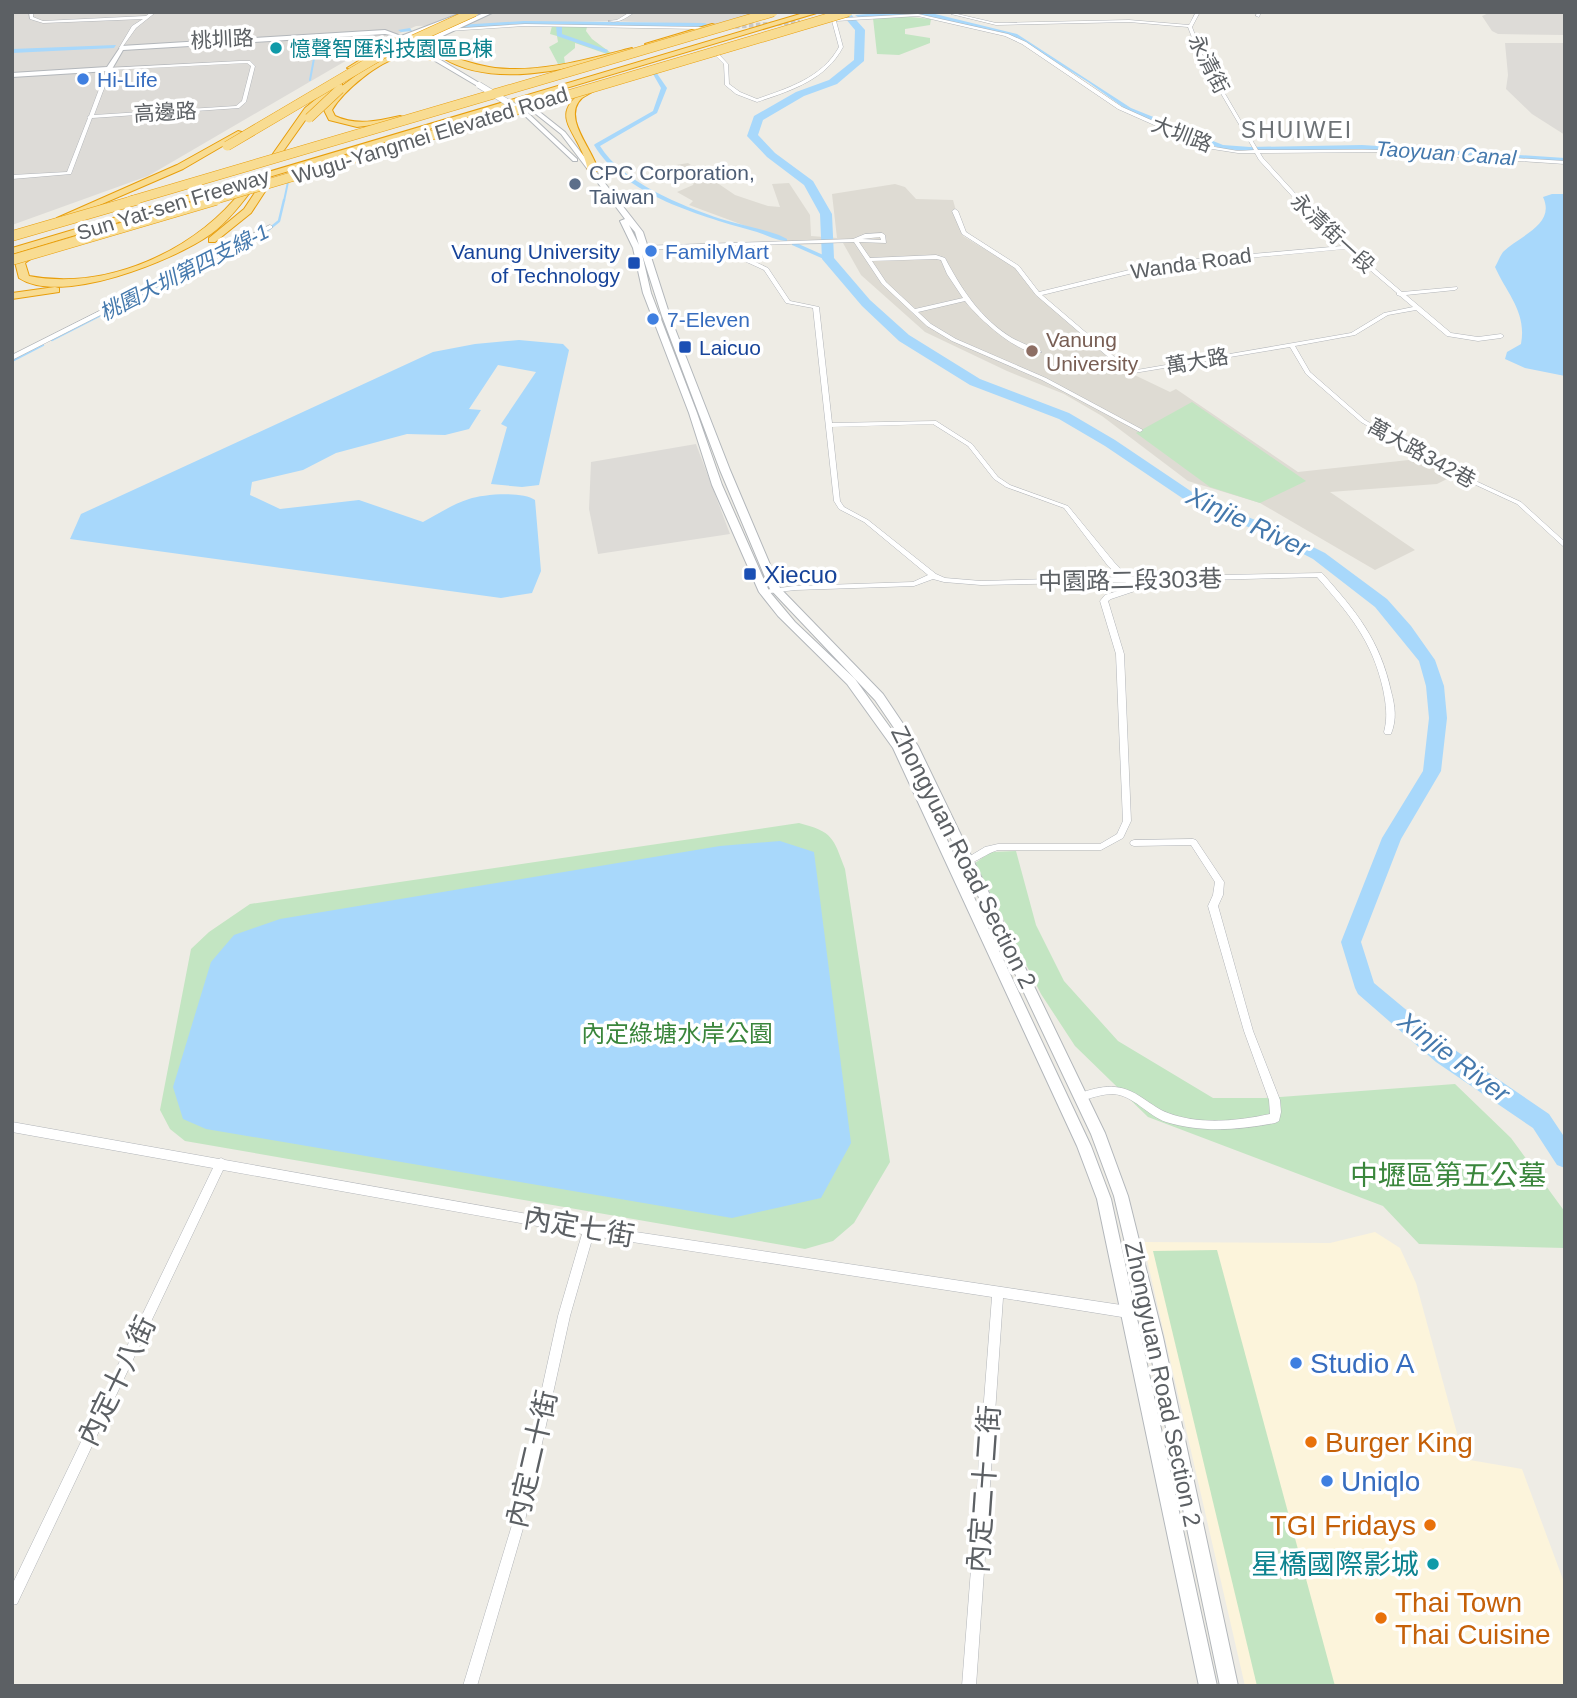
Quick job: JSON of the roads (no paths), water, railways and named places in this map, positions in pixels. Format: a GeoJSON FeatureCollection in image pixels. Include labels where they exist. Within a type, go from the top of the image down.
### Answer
{"type":"FeatureCollection","features":[{"type":"Feature","properties":{"kind":"highway"},"geometry":{"type":"LineString","coordinates":[[12,236],[141,188],[227,146],[388,51],[470,12]]}},
{"type":"Feature","properties":{"kind":"highway"},"geometry":{"type":"LineString","coordinates":[[274,158],[309,118],[345,84],[378,61],[422,38],[483,12]]}},
{"type":"Feature","properties":{"kind":"highway","name":"Wugu-Yangmei Elevated Road"},"geometry":{"type":"LineString","coordinates":[[12,236],[773,12]]}},
{"type":"Feature","properties":{"kind":"highway"},"geometry":{"type":"LineString","coordinates":[[361,77],[330,105],[328,110],[332,118],[354,124],[399,119],[688,32],[788,12]]}},
{"type":"Feature","properties":{"kind":"highway","name":"Sun Yat-sen Freeway"},"geometry":{"type":"LineString","coordinates":[[12,251],[816,12]]}},
{"type":"Feature","properties":{"kind":"highway","name":"Wugu-Yangmei Elevated Road"},"geometry":{"type":"LineString","coordinates":[[12,260],[848,12]]}},
{"type":"Feature","properties":{"kind":"highway","name":"Sun Yat-sen Freeway"},"geometry":{"type":"LineString","coordinates":[[12,243],[798,17]]}},
{"type":"Feature","properties":{"kind":"highway"},"geometry":{"type":"LineString","coordinates":[[62,218],[195,159],[344,73],[409,42]]}},
{"type":"Feature","properties":{"kind":"highway"},"geometry":{"type":"LineString","coordinates":[[322,97],[361,77],[409,42]]}},
{"type":"Feature","properties":{"kind":"highway"},"geometry":{"type":"LineString","coordinates":[[12,296],[89,286],[187,249],[220,227],[243,206],[293,129],[322,97],[409,42]]}},
{"type":"Feature","properties":{"kind":"highway"},"geometry":{"type":"LineString","coordinates":[[384,62],[411,54],[441,55],[478,69],[518,73],[632,50]]}},
{"type":"Feature","properties":{"kind":"highway"},"geometry":{"type":"LineString","coordinates":[[593,170],[593,162],[570,126],[570,109],[583,93],[654,59]]}},
{"type":"Feature","properties":{"kind":"highway"},"geometry":{"type":"LineString","coordinates":[[142,213],[28,254],[20,262],[24,278],[42,284],[100,278],[175,252],[209,230],[254,190],[299,114],[344,73]]}},
{"type":"Feature","properties":{"kind":"main road"},"geometry":{"type":"LineString","coordinates":[[409,42],[470,12]]}},
{"type":"Feature","properties":{"kind":"main road"},"geometry":{"type":"LineString","coordinates":[[409,42],[446,32],[491,12]]}},
{"type":"Feature","properties":{"kind":"main road","name":"桃圳路"},"geometry":{"type":"LineString","coordinates":[[121,46],[384,32],[409,42]]}},
{"type":"Feature","properties":{"kind":"main road"},"geometry":{"type":"LineString","coordinates":[[441,55],[446,32]]}},
{"type":"Feature","properties":{"kind":"main road"},"geometry":{"type":"LineString","coordinates":[[409,42],[441,55],[490,82],[530,111]]}},
{"type":"Feature","properties":{"kind":"main road"},"geometry":{"type":"LineString","coordinates":[[409,42],[441,55],[479,85],[530,111]]}},
{"type":"Feature","properties":{"kind":"main road"},"geometry":{"type":"LineString","coordinates":[[12,75],[109,69],[121,46]]}},
{"type":"Feature","properties":{"kind":"main road","name":"Zhongyuan Road Section 2"},"geometry":{"type":"LineString","coordinates":[[530,111],[563,133],[633,222],[769,591],[807,630],[880,719],[898,747],[1084,1146],[1104,1199],[1208,1686]]}},
{"type":"Feature","properties":{"kind":"main road","name":"Zhongyuan Road Section 2"},"geometry":{"type":"LineString","coordinates":[[530,111],[568,151],[624,221],[641,247]]}},
{"type":"Feature","properties":{"kind":"main road","name":"Zhongyuan Road Section 2"},"geometry":{"type":"LineString","coordinates":[[807,630],[854,669],[894,716],[914,749],[1081,1097],[1121,1196],[1229,1686]]}},
{"type":"Feature","properties":{"kind":"main road"},"geometry":{"type":"LineString","coordinates":[[954,866],[968,861]]}},
{"type":"Feature","properties":{"kind":"street"},"geometry":{"type":"LineString","coordinates":[[32,12],[31,18],[43,22],[148,17]]}},
{"type":"Feature","properties":{"kind":"street"},"geometry":{"type":"LineString","coordinates":[[121,46],[134,27],[154,12]]}},
{"type":"Feature","properties":{"kind":"street"},"geometry":{"type":"LineString","coordinates":[[446,32],[618,21],[634,12]]}},
{"type":"Feature","properties":{"kind":"street"},"geometry":{"type":"LineString","coordinates":[[1090,12],[1098,22]]}},
{"type":"Feature","properties":{"kind":"street","name":"永清街"},"geometry":{"type":"LineString","coordinates":[[1198,12],[1191,26],[1201,56],[1257,152]]}},
{"type":"Feature","properties":{"kind":"street"},"geometry":{"type":"LineString","coordinates":[[953,14],[996,24],[1098,22],[1191,26]]}},
{"type":"Feature","properties":{"kind":"street","name":"大圳路"},"geometry":{"type":"LineString","coordinates":[[836,20],[918,15],[1006,35],[1024,43],[1136,117],[1208,147],[1257,152],[1380,151],[1565,163]]}},
{"type":"Feature","properties":{"kind":"street"},"geometry":{"type":"LineString","coordinates":[[1059,16],[1065,23]]}},
{"type":"Feature","properties":{"kind":"street"},"geometry":{"type":"LineString","coordinates":[[712,51],[726,64],[727,84],[738,93],[757,101],[806,81],[832,62],[841,47],[836,20],[798,17]]}},
{"type":"Feature","properties":{"kind":"street"},"geometry":{"type":"LineString","coordinates":[[589,23],[701,28]]}},
{"type":"Feature","properties":{"kind":"street","name":"高邊路"},"geometry":{"type":"LineString","coordinates":[[89,117],[241,105],[253,66],[248,62],[109,69]]}},
{"type":"Feature","properties":{"kind":"street"},"geometry":{"type":"LineString","coordinates":[[12,177],[69,173],[109,69]]}},
{"type":"Feature","properties":{"kind":"street","name":"永清街一段"},"geometry":{"type":"LineString","coordinates":[[1257,152],[1296,199],[1399,294],[1449,335],[1478,339],[1502,336]]}},
{"type":"Feature","properties":{"kind":"street","name":"萬大路"},"geometry":{"type":"LineString","coordinates":[[955,211],[964,233],[1017,267],[1038,293],[1129,373],[1353,334],[1386,314],[1415,308]]}},
{"type":"Feature","properties":{"kind":"street"},"geometry":{"type":"LineString","coordinates":[[12,358],[270,227]]}},
{"type":"Feature","properties":{"kind":"street"},"geometry":{"type":"LineString","coordinates":[[641,247],[855,240],[884,283],[929,325],[954,340],[1044,379],[1140,430]]}},
{"type":"Feature","properties":{"kind":"street"},"geometry":{"type":"LineString","coordinates":[[715,245],[766,269],[788,302],[816,307],[835,491],[841,508],[876,529],[933,576]]}},
{"type":"Feature","properties":{"kind":"street","name":"Wanda Road"},"geometry":{"type":"LineString","coordinates":[[1038,293],[1162,264],[1347,247]]}},
{"type":"Feature","properties":{"kind":"street"},"geometry":{"type":"LineString","coordinates":[[868,260],[936,257],[943,260],[954,283],[1002,334],[1019,347],[1039,352]]}},
{"type":"Feature","properties":{"kind":"street"},"geometry":{"type":"LineString","coordinates":[[1399,294],[1455,288]]}},
{"type":"Feature","properties":{"kind":"street"},"geometry":{"type":"LineString","coordinates":[[914,311],[968,299]]}},
{"type":"Feature","properties":{"kind":"street","name":"萬大路342巷"},"geometry":{"type":"LineString","coordinates":[[1292,345],[1308,373],[1363,421],[1439,466],[1519,503],[1565,546]]}},
{"type":"Feature","properties":{"kind":"street"},"geometry":{"type":"LineString","coordinates":[[828,425],[934,422],[971,444],[996,478],[1066,507],[1126,581],[1135,588],[1108,597],[1104,601],[1115,631],[1121,665],[1127,821],[1120,835],[1101,847],[999,847],[988,849],[968,861]]}},
{"type":"Feature","properties":{"kind":"street","name":"中園路二段303巷"},"geometry":{"type":"LineString","coordinates":[[769,591],[899,585],[933,576],[944,580],[981,583],[1319,575],[1361,623],[1379,655],[1393,716],[1388,732]]}},
{"type":"Feature","properties":{"kind":"street"},"geometry":{"type":"LineString","coordinates":[[1081,1097],[1111,1090],[1123,1091],[1157,1114],[1214,1125],[1253,1123],[1275,1118],[1277,1112],[1254,1048],[1213,906],[1220,882],[1193,842],[1134,843]]}},
{"type":"Feature","properties":{"kind":"street","name":"內定七街"},"geometry":{"type":"LineString","coordinates":[[12,1128],[589,1230],[1128,1312],[1148,1310]]}},
{"type":"Feature","properties":{"kind":"street","name":"內定十八街"},"geometry":{"type":"LineString","coordinates":[[12,1599],[222,1163]]}},
{"type":"Feature","properties":{"kind":"street","name":"內定二十街"},"geometry":{"type":"LineString","coordinates":[[470,1686],[518,1525],[564,1316],[589,1230]]}},
{"type":"Feature","properties":{"kind":"street","name":"內定二十二街"},"geometry":{"type":"LineString","coordinates":[[969,1686],[999,1293]]}},
{"type":"Feature","properties":{"kind":"water"},"geometry":{"type":"Polygon","coordinates":[[[1565,194],[1565,376],[1525,368],[1505,359],[1507,352],[1521,344],[1521,322],[1515,304],[1495,267],[1503,252],[1541,222],[1546,207],[1543,197],[1565,194]]]}},
{"type":"Feature","properties":{"kind":"water"},"geometry":{"type":"Polygon","coordinates":[[[519,340],[563,344],[569,350],[539,485],[522,487],[491,484],[507,427],[501,424],[536,372],[498,365],[469,409],[481,410],[469,429],[445,435],[407,434],[336,453],[303,470],[252,482],[250,495],[280,509],[359,500],[423,522],[475,497],[503,494],[529,497],[535,500],[541,571],[532,593],[501,598],[70,539],[81,514],[433,352],[475,344],[519,340]]]}},
{"type":"Feature","properties":{"kind":"water","name":"內定綠塘水岸公園"},"geometry":{"type":"Polygon","coordinates":[[[780,841],[814,852],[851,1143],[821,1198],[732,1218],[206,1129],[183,1119],[173,1087],[211,962],[234,935],[280,919],[720,846],[780,841]]]}},
{"type":"Feature","properties":{"kind":"waterway","name":"Xinjie River"},"geometry":{"type":"LineString","coordinates":[[844,12],[860,30],[859,61],[833,82],[800,94],[758,118],[752,136],[771,155],[809,183],[826,214],[828,259],[866,303],[904,338],[975,382],[1064,416],[1110,443],[1199,503],[1266,529],[1319,556],[1381,603],[1427,660],[1435,686],[1438,718],[1432,771],[1392,838],[1351,942],[1365,988],[1444,1055],[1541,1121],[1565,1158]]}},
{"type":"Feature","properties":{"kind":"waterway","name":"Taoyuan Canal"},"geometry":{"type":"LineString","coordinates":[[858,15],[931,15],[1015,35],[1087,81]]}},
{"type":"Feature","properties":{"kind":"waterway","name":"Taoyuan Canal"},"geometry":{"type":"LineString","coordinates":[[459,27],[559,23]]}},
{"type":"Feature","properties":{"kind":"waterway","name":"Taoyuan Canal"},"geometry":{"type":"LineString","coordinates":[[559,23],[705,25]]}},
{"type":"Feature","properties":{"kind":"waterway"},"geometry":{"type":"LineString","coordinates":[[559,23],[559,35],[606,51]]}},
{"type":"Feature","properties":{"kind":"waterway","name":"Taoyuan Canal"},"geometry":{"type":"LineString","coordinates":[[401,30],[410,30]]}},
{"type":"Feature","properties":{"kind":"waterway"},"geometry":{"type":"LineString","coordinates":[[310,80],[318,37]]}},
{"type":"Feature","properties":{"kind":"waterway","name":"Taoyuan Canal"},"geometry":{"type":"LineString","coordinates":[[12,51],[114,46]]}},
{"type":"Feature","properties":{"kind":"waterway"},"geometry":{"type":"LineString","coordinates":[[656,74],[664,88],[655,112],[597,145],[604,157],[632,180],[669,200],[718,220],[785,240]]}},
{"type":"Feature","properties":{"kind":"waterway","name":"Taoyuan Canal"},"geometry":{"type":"LineString","coordinates":[[1090,83],[1129,109],[1222,147],[1362,147],[1565,160]]}},
{"type":"Feature","properties":{"kind":"waterway","name":"桃園大圳第四支線-1"},"geometry":{"type":"LineString","coordinates":[[284,201],[288,182]]}},
{"type":"Feature","properties":{"kind":"waterway","name":"桃園大圳第四支線-1"},"geometry":{"type":"LineString","coordinates":[[268,230],[279,221],[284,200]]}},
{"type":"Feature","properties":{"kind":"waterway","name":"桃園大圳第四支線-1"},"geometry":{"type":"LineString","coordinates":[[52,340],[252,238]]}},
{"type":"Feature","properties":{"kind":"waterway"},"geometry":{"type":"LineString","coordinates":[[794,244],[828,259]]}},
{"type":"Feature","properties":{"kind":"waterway","name":"桃園大圳第四支線-1"},"geometry":{"type":"LineString","coordinates":[[12,361],[43,345]]}},
{"type":"Feature","properties":{"kind":"tunnel"},"geometry":{"type":"LineString","coordinates":[[728,27],[800,22]]}},
{"type":"Feature","properties":{"kind":"place","name":"憶聲智匯科技園區B棟"},"geometry":{"type":"Point","coordinates":[276,48]}},
{"type":"Feature","properties":{"kind":"place","name":"Hi-Life"},"geometry":{"type":"Point","coordinates":[83,79]}},
{"type":"Feature","properties":{"kind":"place","name":"CPC Corporation, Taiwan"},"geometry":{"type":"Point","coordinates":[575,184]}},
{"type":"Feature","properties":{"kind":"place","name":"FamilyMart"},"geometry":{"type":"Point","coordinates":[651,251]}},
{"type":"Feature","properties":{"kind":"place","name":"Vanung University of Technology"},"geometry":{"type":"Point","coordinates":[634,263]}},
{"type":"Feature","properties":{"kind":"place","name":"7-Eleven"},"geometry":{"type":"Point","coordinates":[653,319]}},
{"type":"Feature","properties":{"kind":"place","name":"Laicuo"},"geometry":{"type":"Point","coordinates":[685,347]}},
{"type":"Feature","properties":{"kind":"place","name":"Vanung University"},"geometry":{"type":"Point","coordinates":[1032,351]}},
{"type":"Feature","properties":{"kind":"place","name":"Xiecuo"},"geometry":{"type":"Point","coordinates":[750,574]}},
{"type":"Feature","properties":{"kind":"place","name":"Studio A"},"geometry":{"type":"Point","coordinates":[1296,1363]}},
{"type":"Feature","properties":{"kind":"place","name":"Burger King"},"geometry":{"type":"Point","coordinates":[1311,1442]}},
{"type":"Feature","properties":{"kind":"place","name":"Uniqlo"},"geometry":{"type":"Point","coordinates":[1327,1481]}},
{"type":"Feature","properties":{"kind":"place","name":"TGI Fridays"},"geometry":{"type":"Point","coordinates":[1430,1525]}},
{"type":"Feature","properties":{"kind":"place","name":"星橋國際影城"},"geometry":{"type":"Point","coordinates":[1433,1564]}},
{"type":"Feature","properties":{"kind":"place","name":"Thai Town Thai Cuisine"},"geometry":{"type":"Point","coordinates":[1381,1618]}},
{"type":"Feature","properties":{"kind":"district","name":"SHUIWEI"},"geometry":{"type":"Point","coordinates":[1297,130]}},
{"type":"Feature","properties":{"kind":"park label","name":"中壢區第五公墓"},"geometry":{"type":"Point","coordinates":[1448,1175]}}]}
